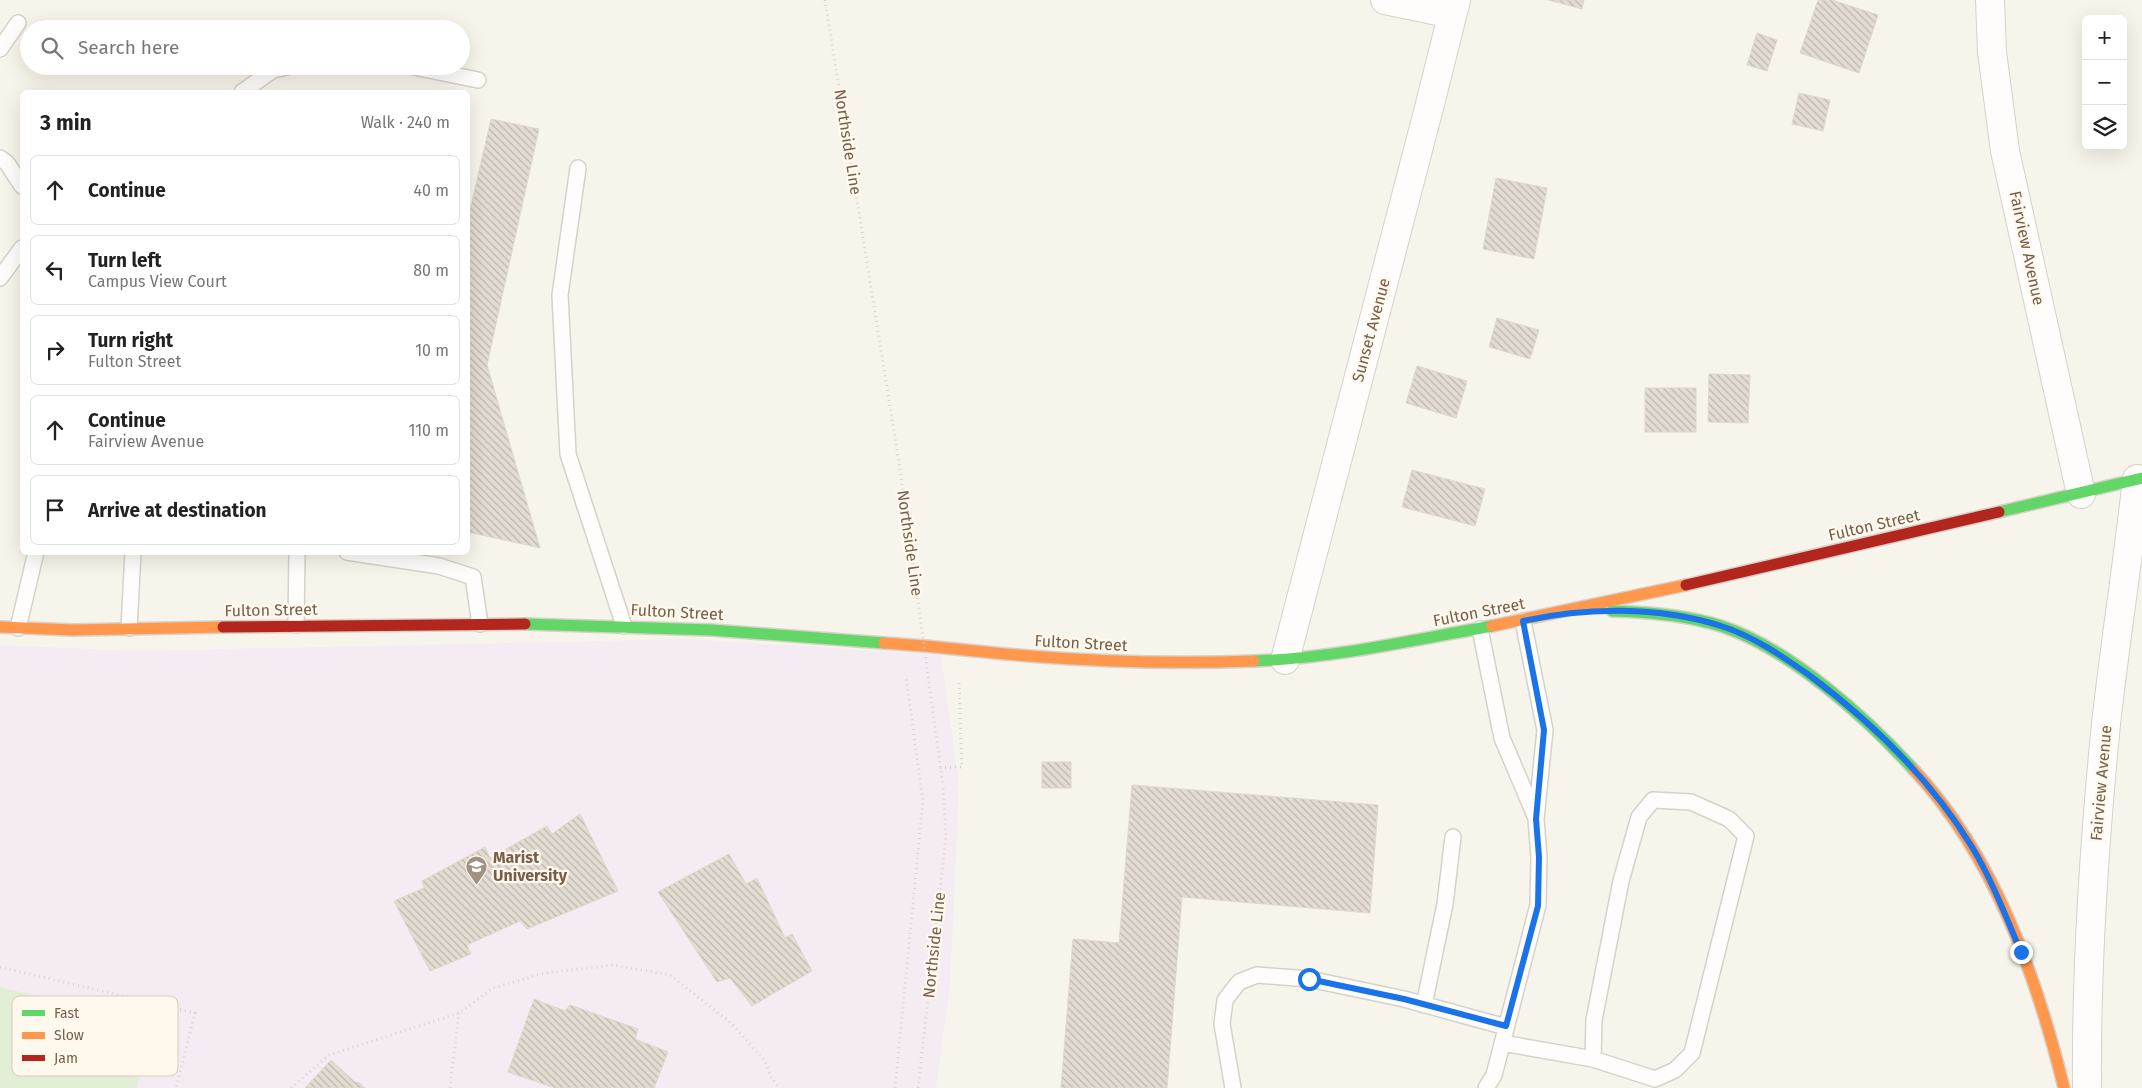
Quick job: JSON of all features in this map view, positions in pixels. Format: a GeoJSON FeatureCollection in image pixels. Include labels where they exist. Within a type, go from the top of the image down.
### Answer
{"type":"FeatureCollection","features":[{"type":"Feature","properties":{"kind":"street"},"geometry":{"type":"LineString","coordinates":[[1385,0],[1454,7]]}},
{"type":"Feature","properties":{"kind":"street","name":"Fairview Avenue"},"geometry":{"type":"LineString","coordinates":[[1990,0],[1992,52],[2005,152],[2081,494]]}},
{"type":"Feature","properties":{"kind":"street","name":"Sunset Avenue"},"geometry":{"type":"LineString","coordinates":[[1285,660],[1454,7]]}},
{"type":"Feature","properties":{"kind":"street","name":"Fairview Avenue"},"geometry":{"type":"LineString","coordinates":[[2087,1088],[2089,952],[2096,830],[2106,724],[2139,479]]}},
{"type":"Feature","properties":{"kind":"street","name":"Fulton Street"},"geometry":{"type":"LineString","coordinates":[[0,627],[73,630],[296,625],[480,624],[624,626],[711,630],[1117,661],[1214,663],[1285,660],[1523,621],[1747,572],[2139,479]]}},
{"type":"Feature","properties":{"kind":"street"},"geometry":{"type":"LineString","coordinates":[[1551,614],[1598,611],[1643,612],[1687,618],[1721,626],[1758,642],[1790,661],[1869,724],[1914,769],[1944,805],[1973,848],[1998,898],[2021,952],[2042,1010],[2064,1088]]}},
{"type":"Feature","properties":{"kind":"lane"},"geometry":{"type":"LineString","coordinates":[[0,49],[18,23]]}},
{"type":"Feature","properties":{"kind":"lane"},"geometry":{"type":"LineString","coordinates":[[245,90],[265,75]]}},
{"type":"Feature","properties":{"kind":"lane"},"geometry":{"type":"LineString","coordinates":[[453,75],[478,80]]}},
{"type":"Feature","properties":{"kind":"lane"},"geometry":{"type":"LineString","coordinates":[[0,158],[8,163],[20,183]]}},
{"type":"Feature","properties":{"kind":"lane"},"geometry":{"type":"LineString","coordinates":[[578,168],[560,295],[568,454],[624,626]]}},
{"type":"Feature","properties":{"kind":"lane"},"geometry":{"type":"LineString","coordinates":[[0,278],[20,251]]}},
{"type":"Feature","properties":{"kind":"lane"},"geometry":{"type":"LineString","coordinates":[[18,628],[35,555]]}},
{"type":"Feature","properties":{"kind":"lane"},"geometry":{"type":"LineString","coordinates":[[129,628],[133,555]]}},
{"type":"Feature","properties":{"kind":"lane"},"geometry":{"type":"LineString","coordinates":[[296,625],[298,555]]}},
{"type":"Feature","properties":{"kind":"lane"},"geometry":{"type":"LineString","coordinates":[[366,555],[439,566],[473,577],[480,624]]}},
{"type":"Feature","properties":{"kind":"lane"},"geometry":{"type":"LineString","coordinates":[[1486,1088],[1494,1075],[1538,906],[1539,857],[1536,819],[1544,730],[1523,621]]}},
{"type":"Feature","properties":{"kind":"lane"},"geometry":{"type":"LineString","coordinates":[[1480,629],[1502,738],[1536,819]]}},
{"type":"Feature","properties":{"kind":"lane"},"geometry":{"type":"LineString","coordinates":[[1502,1042],[1593,1059],[1655,1079],[1676,1070],[1692,1054],[1746,836],[1729,818],[1691,802],[1653,800],[1639,817],[1621,880],[1594,1020],[1593,1059]]}},
{"type":"Feature","properties":{"kind":"lane"},"geometry":{"type":"LineString","coordinates":[[1424,1005],[1445,904],[1453,837]]}},
{"type":"Feature","properties":{"kind":"lane"},"geometry":{"type":"LineString","coordinates":[[1233,1088],[1222,1024],[1225,1000],[1239,982],[1257,975],[1309,979],[1506,1026]]}},
{"type":"Feature","properties":{"kind":"path","name":"Northside Line"},"geometry":{"type":"LineString","coordinates":[[824,0],[900,469],[943,786],[946,835],[918,1088]]}},
{"type":"Feature","properties":{"kind":"path"},"geometry":{"type":"LineString","coordinates":[[895,1088],[923,801],[902,644]]}},
{"type":"Feature","properties":{"kind":"path"},"geometry":{"type":"LineString","coordinates":[[940,768],[962,766],[958,650]]}},
{"type":"Feature","properties":{"kind":"path"},"geometry":{"type":"LineString","coordinates":[[291,1088],[328,1055],[459,1013],[493,988],[545,974],[613,964],[670,974],[731,1024],[765,1060],[771,1077],[780,1088]]}},
{"type":"Feature","properties":{"kind":"path"},"geometry":{"type":"LineString","coordinates":[[0,966],[124,996]]}},
{"type":"Feature","properties":{"kind":"path"},"geometry":{"type":"LineString","coordinates":[[176,1088],[195,1013],[178,1009]]}},
{"type":"Feature","properties":{"kind":"path"},"geometry":{"type":"LineString","coordinates":[[450,1088],[459,1013]]}},
{"type":"Feature","properties":{"kind":"shaded area","name":"Marist University"},"geometry":{"type":"Polygon","coordinates":[[[690,639],[941,655],[959,785],[950,985],[936,1088],[0,1088],[0,645],[134,651],[690,639]]]}},
{"type":"Feature","properties":{"kind":"green space"},"geometry":{"type":"Polygon","coordinates":[[[0,987],[37,996],[12,996],[12,1076],[140,1076],[137,1088],[0,1088],[0,987]]]}},
{"type":"Feature","properties":{"kind":"building"},"geometry":{"type":"Polygon","coordinates":[[[1548,0],[1584,0],[1582,9],[1548,0]]]}},
{"type":"Feature","properties":{"kind":"building"},"geometry":{"type":"Polygon","coordinates":[[[1818,0],[1832,0],[1878,15],[1859,73],[1800,53],[1818,0]]]}},
{"type":"Feature","properties":{"kind":"building"},"geometry":{"type":"Polygon","coordinates":[[[1757,33],[1777,40],[1767,71],[1747,65],[1757,33]]]}},
{"type":"Feature","properties":{"kind":"building"},"geometry":{"type":"Polygon","coordinates":[[[1799,93],[1830,100],[1823,131],[1792,124],[1799,93]]]}},
{"type":"Feature","properties":{"kind":"building"},"geometry":{"type":"Polygon","coordinates":[[[491,119],[539,129],[487,365],[540,548],[470,532],[470,210],[491,119]]]}},
{"type":"Feature","properties":{"kind":"building"},"geometry":{"type":"Polygon","coordinates":[[[1496,178],[1547,188],[1534,259],[1483,249],[1496,178]]]}},
{"type":"Feature","properties":{"kind":"building"},"geometry":{"type":"Polygon","coordinates":[[[1497,318],[1539,330],[1530,359],[1489,347],[1497,318]]]}},
{"type":"Feature","properties":{"kind":"building"},"geometry":{"type":"Polygon","coordinates":[[[1417,366],[1467,381],[1456,418],[1406,403],[1417,366]]]}},
{"type":"Feature","properties":{"kind":"building"},"geometry":{"type":"Polygon","coordinates":[[[1709,374],[1750,375],[1748,423],[1708,422],[1709,374]]]}},
{"type":"Feature","properties":{"kind":"building"},"geometry":{"type":"Polygon","coordinates":[[[1645,388],[1696,388],[1696,432],[1645,432],[1645,388]]]}},
{"type":"Feature","properties":{"kind":"building"},"geometry":{"type":"Polygon","coordinates":[[[1412,470],[1485,489],[1475,526],[1402,507],[1412,470]]]}},
{"type":"Feature","properties":{"kind":"building"},"geometry":{"type":"Polygon","coordinates":[[[1042,762],[1071,762],[1071,788],[1042,788],[1042,762]]]}},
{"type":"Feature","properties":{"kind":"building"},"geometry":{"type":"Polygon","coordinates":[[[1132,785],[1378,805],[1370,913],[1182,897],[1167,1088],[1061,1088],[1073,939],[1119,943],[1132,785]]]}},
{"type":"Feature","properties":{"kind":"building"},"geometry":{"type":"Polygon","coordinates":[[[580,814],[618,891],[527,929],[520,921],[467,945],[471,954],[430,971],[394,901],[424,888],[422,881],[485,847],[490,858],[547,826],[552,834],[580,814]]]}},
{"type":"Feature","properties":{"kind":"building"},"geometry":{"type":"Polygon","coordinates":[[[729,854],[746,884],[757,878],[785,938],[792,934],[812,971],[752,1006],[730,978],[717,982],[658,892],[729,854]]]}},
{"type":"Feature","properties":{"kind":"building"},"geometry":{"type":"Polygon","coordinates":[[[534,999],[565,1011],[570,1005],[638,1029],[635,1039],[668,1052],[654,1088],[555,1088],[508,1072],[534,999]]]}},
{"type":"Feature","properties":{"kind":"building"},"geometry":{"type":"Polygon","coordinates":[[[331,1060],[355,1082],[360,1083],[365,1088],[305,1088],[331,1060]]]}},
{"type":"Feature","properties":{"kind":"traffic: fast"},"geometry":{"type":"LineString","coordinates":[[1999,512],[2142,478]]}},
{"type":"Feature","properties":{"kind":"traffic: fast"},"geometry":{"type":"LineString","coordinates":[[1612,611],[1654,613],[1694,619],[1721,626],[1747,636],[1773,650],[1825,686],[1873,728],[1914,770]]}},
{"type":"Feature","properties":{"kind":"traffic: fast"},"geometry":{"type":"LineString","coordinates":[[525,624],[711,630],[884,643]]}},
{"type":"Feature","properties":{"kind":"traffic: fast"},"geometry":{"type":"LineString","coordinates":[[1254,661],[1344,652],[1492,626]]}},
{"type":"Feature","properties":{"kind":"traffic: slow"},"geometry":{"type":"LineString","coordinates":[[1492,626],[1686,585]]}},
{"type":"Feature","properties":{"kind":"traffic: slow"},"geometry":{"type":"LineString","coordinates":[[0,627],[73,630],[223,627]]}},
{"type":"Feature","properties":{"kind":"traffic: slow"},"geometry":{"type":"LineString","coordinates":[[884,643],[1085,660],[1142,662],[1254,661]]}},
{"type":"Feature","properties":{"kind":"traffic: slow"},"geometry":{"type":"LineString","coordinates":[[1914,770],[1943,804],[1968,840],[1990,879],[2009,919],[2040,1003],[2064,1088]]}},
{"type":"Feature","properties":{"kind":"traffic: jam"},"geometry":{"type":"LineString","coordinates":[[1686,585],[1999,512]]}},
{"type":"Feature","properties":{"kind":"traffic: jam"},"geometry":{"type":"LineString","coordinates":[[223,627],[525,624]]}},
{"type":"Feature","properties":{"kind":"place","name":"Marist University"},"geometry":{"type":"Point","coordinates":[477,885]}},
{"type":"Feature","properties":{"kind":"route"},"geometry":{"type":"LineString","coordinates":[[1309,979],[1404,999],[1506,1026],[1538,906],[1539,857],[1536,819],[1544,730],[1523,621],[1551,614],[1598,611],[1643,612],[1687,618],[1721,626],[1758,642],[1790,661],[1828,690],[1869,724],[1908,762],[1944,805],[1973,848],[1998,898],[2021,952]]}}]}
